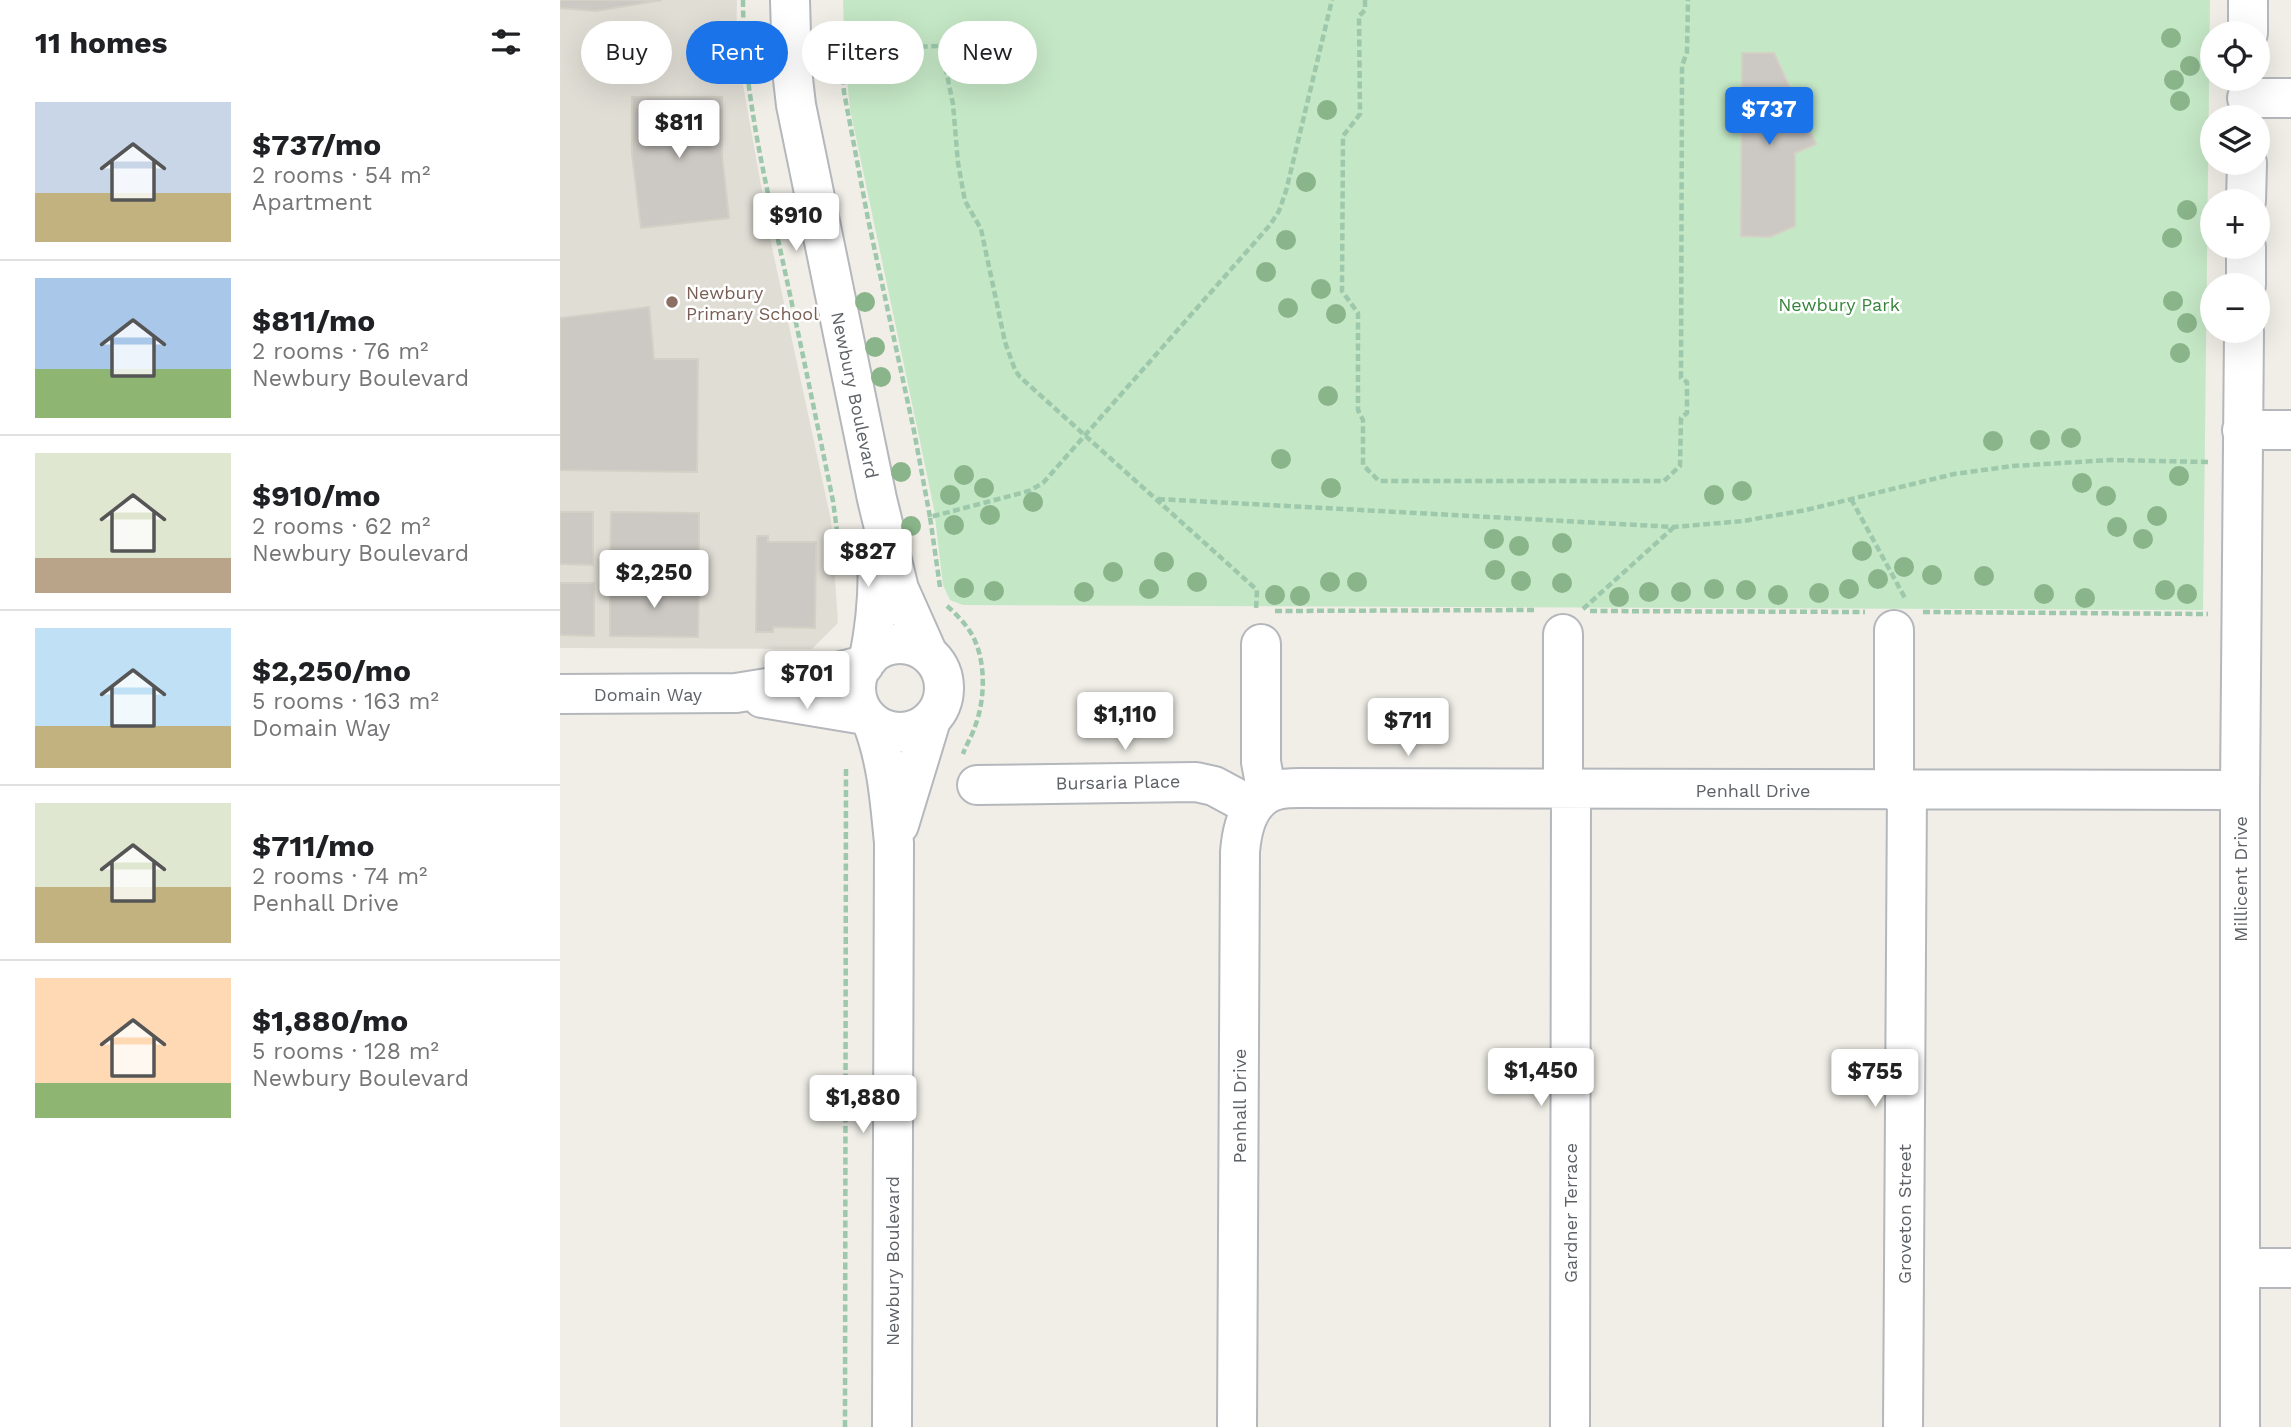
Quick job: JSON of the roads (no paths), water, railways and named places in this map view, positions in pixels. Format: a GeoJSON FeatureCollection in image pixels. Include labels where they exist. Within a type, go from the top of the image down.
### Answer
{"type":"FeatureCollection","features":[{"type":"Feature","properties":{"kind":"street","name":"Newbury Boulevard"},"geometry":{"type":"LineString","coordinates":[[790,0],[796,105],[877,499],[899,589],[928,654]]}},
{"type":"Feature","properties":{"kind":"street"},"geometry":{"type":"LineString","coordinates":[[2248,0],[2248,21]]}},
{"type":"Feature","properties":{"kind":"street"},"geometry":{"type":"LineString","coordinates":[[2247,98],[2291,98]]}},
{"type":"Feature","properties":{"kind":"street","name":"Millicent Drive"},"geometry":{"type":"LineString","coordinates":[[2239,1427],[2244,343]]}},
{"type":"Feature","properties":{"kind":"street"},"geometry":{"type":"LineString","coordinates":[[2242,430],[2291,430]]}},
{"type":"Feature","properties":{"kind":"street","name":"Newbury Boulevard"},"geometry":{"type":"LineString","coordinates":[[866,661],[874,630],[878,584],[877,499]]}},
{"type":"Feature","properties":{"kind":"street","name":"Groveton Street"},"geometry":{"type":"LineString","coordinates":[[1896,614],[1900,791],[1903,1427]]}},
{"type":"Feature","properties":{"kind":"street","name":"Penhall Drive"},"geometry":{"type":"LineString","coordinates":[[1260,800],[1262,622]]}},
{"type":"Feature","properties":{"kind":"street","name":"Gardner Terrace"},"geometry":{"type":"LineString","coordinates":[[1551,622],[1567,789],[1570,1427]]}},
{"type":"Feature","properties":{"kind":"street"},"geometry":{"type":"LineString","coordinates":[[902,645],[912,646],[928,654],[941,672],[944,687],[939,708],[931,720],[915,730],[897,732],[888,730],[869,718],[856,691],[857,681],[866,661],[884,648],[902,645]]}},
{"type":"Feature","properties":{"kind":"street","name":"Domain Way"},"geometry":{"type":"LineString","coordinates":[[560,694],[736,693],[792,684],[866,661]]}},
{"type":"Feature","properties":{"kind":"street","name":"Domain Way"},"geometry":{"type":"LineString","coordinates":[[736,693],[869,718]]}},
{"type":"Feature","properties":{"kind":"street","name":"Newbury Boulevard"},"geometry":{"type":"LineString","coordinates":[[869,718],[878,738],[885,771],[894,843],[892,1427]]}},
{"type":"Feature","properties":{"kind":"street","name":"Newbury Boulevard"},"geometry":{"type":"LineString","coordinates":[[894,843],[931,720]]}},
{"type":"Feature","properties":{"kind":"street","name":"Bursaria Place"},"geometry":{"type":"LineString","coordinates":[[977,785],[1196,782],[1260,800]]}},
{"type":"Feature","properties":{"kind":"street","name":"Penhall Drive"},"geometry":{"type":"LineString","coordinates":[[1237,1427],[1240,852],[1244,823],[1260,800],[1278,789],[1300,788],[2240,790]]}},
{"type":"Feature","properties":{"kind":"street"},"geometry":{"type":"LineString","coordinates":[[2241,1268],[2291,1268]]}},
{"type":"Feature","properties":{"kind":"place","name":"Newbury Primary School"},"geometry":{"type":"Point","coordinates":[672,302]}},
{"type":"Feature","properties":{"kind":"park label","name":"Newbury Park"},"geometry":{"type":"Point","coordinates":[1839,304]}}]}
